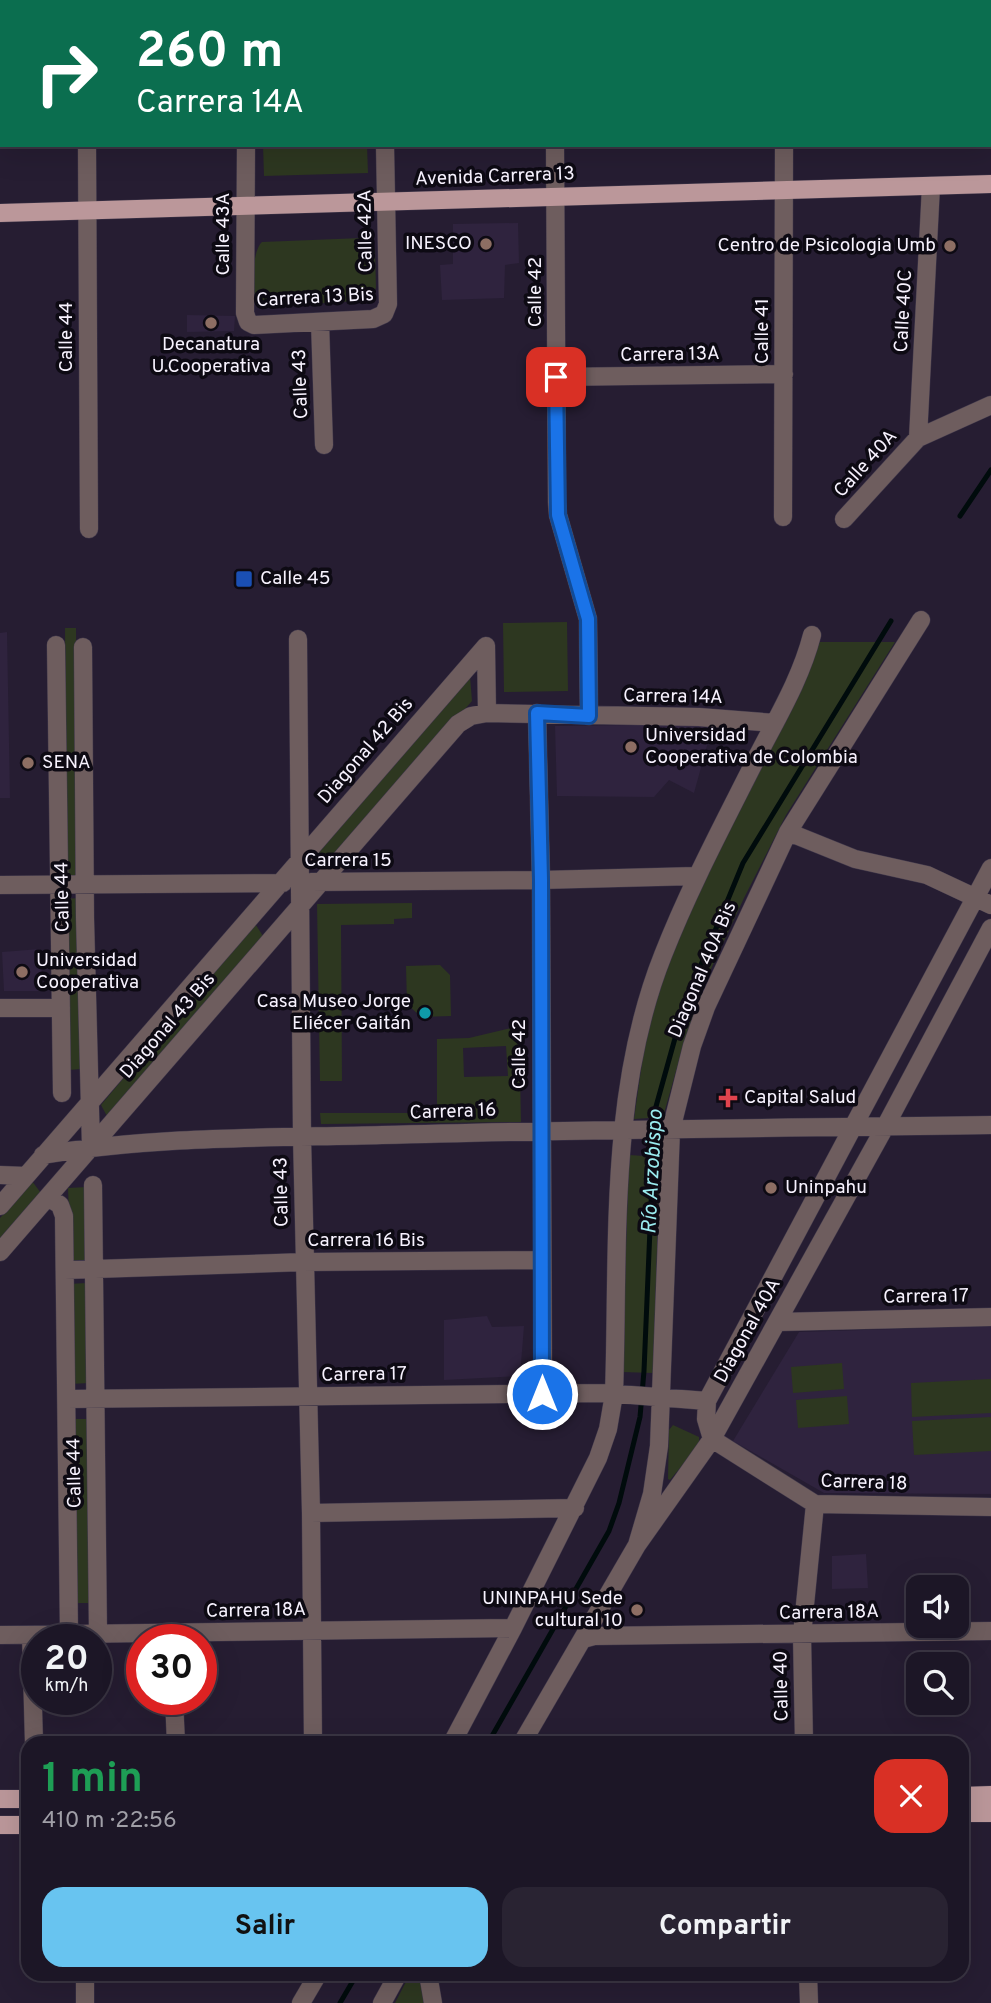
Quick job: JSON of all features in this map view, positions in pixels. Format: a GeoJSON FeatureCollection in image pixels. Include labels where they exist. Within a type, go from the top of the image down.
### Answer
{"type":"FeatureCollection","features":[{"type":"Feature","properties":{"kind":"main road","name":"Avenida Carrera 13"},"geometry":{"type":"LineString","coordinates":[[0,213],[991,184]]}},
{"type":"Feature","properties":{"kind":"main road"},"geometry":{"type":"LineString","coordinates":[[969,1796],[991,1796]]}},
{"type":"Feature","properties":{"kind":"main road"},"geometry":{"type":"LineString","coordinates":[[0,1799],[21,1799]]}},
{"type":"Feature","properties":{"kind":"main road"},"geometry":{"type":"LineString","coordinates":[[969,1813],[991,1813]]}},
{"type":"Feature","properties":{"kind":"main road"},"geometry":{"type":"LineString","coordinates":[[0,1825],[21,1825]]}},
{"type":"Feature","properties":{"kind":"street","name":"Calle 44"},"geometry":{"type":"LineString","coordinates":[[86,147],[89,529]]}},
{"type":"Feature","properties":{"kind":"street","name":"Calle 43A"},"geometry":{"type":"LineString","coordinates":[[246,147],[245,313],[248,322]]}},
{"type":"Feature","properties":{"kind":"street","name":"Calle 42A"},"geometry":{"type":"LineString","coordinates":[[384,314],[388,304],[385,147]]}},
{"type":"Feature","properties":{"kind":"street","name":"Calle 42"},"geometry":{"type":"LineString","coordinates":[[555,147],[558,515],[589,627],[589,716]]}},
{"type":"Feature","properties":{"kind":"street","name":"Calle 41"},"geometry":{"type":"LineString","coordinates":[[783,517],[784,147]]}},
{"type":"Feature","properties":{"kind":"street","name":"Calle 40C"},"geometry":{"type":"LineString","coordinates":[[918,438],[931,186]]}},
{"type":"Feature","properties":{"kind":"street","name":"Carrera 13 Bis"},"geometry":{"type":"LineString","coordinates":[[248,322],[254,325],[373,319],[384,314]]}},
{"type":"Feature","properties":{"kind":"street","name":"Calle 43"},"geometry":{"type":"LineString","coordinates":[[320,322],[324,445]]}},
{"type":"Feature","properties":{"kind":"street","name":"Carrera 13A"},"geometry":{"type":"LineString","coordinates":[[556,377],[784,374]]}},
{"type":"Feature","properties":{"kind":"street"},"geometry":{"type":"LineString","coordinates":[[918,438],[991,405]]}},
{"type":"Feature","properties":{"kind":"street","name":"Calle 40A"},"geometry":{"type":"LineString","coordinates":[[844,519],[918,438]]}},
{"type":"Feature","properties":{"kind":"street","name":"Diagonal 40A Bis"},"geometry":{"type":"LineString","coordinates":[[637,1545],[656,1472],[667,1130],[692,1046],[706,1007],[788,832],[921,620]]}},
{"type":"Feature","properties":{"kind":"street","name":"Diagonal 40A Bis"},"geometry":{"type":"LineString","coordinates":[[618,1394],[626,1130],[635,1050],[646,1001],[696,876],[803,666],[812,635]]}},
{"type":"Feature","properties":{"kind":"street","name":"Calle 43"},"geometry":{"type":"LineString","coordinates":[[298,639],[302,1137],[313,1736]]}},
{"type":"Feature","properties":{"kind":"street","name":"Calle 44"},"geometry":{"type":"LineString","coordinates":[[56,645],[62,1093]]}},
{"type":"Feature","properties":{"kind":"street","name":"Diagonal 42 Bis"},"geometry":{"type":"LineString","coordinates":[[278,883],[486,646],[487,713]]}},
{"type":"Feature","properties":{"kind":"street","name":"Calle 44"},"geometry":{"type":"LineString","coordinates":[[83,647],[84,884],[91,1147]]}},
{"type":"Feature","properties":{"kind":"street"},"geometry":{"type":"LineString","coordinates":[[319,882],[458,724],[471,716],[487,713]]}},
{"type":"Feature","properties":{"kind":"street","name":"Carrera 14A"},"geometry":{"type":"LineString","coordinates":[[487,713],[699,718],[775,723]]}},
{"type":"Feature","properties":{"kind":"street","name":"Calle 42"},"geometry":{"type":"LineString","coordinates":[[537,713],[541,880],[542,1394]]}},
{"type":"Feature","properties":{"kind":"street"},"geometry":{"type":"LineString","coordinates":[[788,832],[855,859],[928,875],[983,901]]}},
{"type":"Feature","properties":{"kind":"street","name":"Diagonal 40A"},"geometry":{"type":"LineString","coordinates":[[707,1401],[851,1127],[983,901],[991,868]]}},
{"type":"Feature","properties":{"kind":"street","name":"Carrera 15"},"geometry":{"type":"LineString","coordinates":[[0,885],[696,876]]}},
{"type":"Feature","properties":{"kind":"street","name":"Diagonal 43 Bis"},"geometry":{"type":"LineString","coordinates":[[0,1252],[319,882]]}},
{"type":"Feature","properties":{"kind":"street","name":"Diagonal 43 Bis"},"geometry":{"type":"LineString","coordinates":[[0,1206],[278,883]]}},
{"type":"Feature","properties":{"kind":"street","name":"Diagonal 40A"},"geometry":{"type":"LineString","coordinates":[[526,1736],[637,1545],[712,1439],[885,1127],[991,928]]}},
{"type":"Feature","properties":{"kind":"street"},"geometry":{"type":"LineString","coordinates":[[0,1009],[61,1008]]}},
{"type":"Feature","properties":{"kind":"street","name":"Carrera 16"},"geometry":{"type":"LineString","coordinates":[[43,1155],[122,1143],[302,1137],[541,1130],[991,1125]]}},
{"type":"Feature","properties":{"kind":"street"},"geometry":{"type":"LineString","coordinates":[[0,1175],[26,1176]]}},
{"type":"Feature","properties":{"kind":"street","name":"Calle 44"},"geometry":{"type":"LineString","coordinates":[[93,1185],[98,1624]]}},
{"type":"Feature","properties":{"kind":"street","name":"Calle 44"},"geometry":{"type":"LineString","coordinates":[[48,1197],[60,1205],[64,1216],[69,1624]]}},
{"type":"Feature","properties":{"kind":"street","name":"Carrera 16 Bis"},"geometry":{"type":"LineString","coordinates":[[65,1270],[305,1262],[541,1261]]}},
{"type":"Feature","properties":{"kind":"street","name":"Carrera 17"},"geometry":{"type":"LineString","coordinates":[[778,1322],[991,1317]]}},
{"type":"Feature","properties":{"kind":"street"},"geometry":{"type":"LineString","coordinates":[[456,1736],[575,1508],[598,1458],[618,1394]]}},
{"type":"Feature","properties":{"kind":"street","name":"Carrera 17"},"geometry":{"type":"LineString","coordinates":[[67,1399],[618,1394],[707,1401]]}},
{"type":"Feature","properties":{"kind":"street"},"geometry":{"type":"LineString","coordinates":[[707,1401],[706,1419],[712,1439]]}},
{"type":"Feature","properties":{"kind":"street","name":"Carrera 18"},"geometry":{"type":"LineString","coordinates":[[712,1439],[815,1504],[991,1507]]}},
{"type":"Feature","properties":{"kind":"street","name":"Calle 40"},"geometry":{"type":"LineString","coordinates":[[804,1736],[802,1635],[815,1504]]}},
{"type":"Feature","properties":{"kind":"street"},"geometry":{"type":"LineString","coordinates":[[311,1513],[575,1508]]}},
{"type":"Feature","properties":{"kind":"street","name":"Carrera 18A"},"geometry":{"type":"LineString","coordinates":[[217,1634],[513,1628]]}},
{"type":"Feature","properties":{"kind":"street","name":"Carrera 18A"},"geometry":{"type":"LineString","coordinates":[[583,1639],[594,1636],[991,1631]]}},
{"type":"Feature","properties":{"kind":"street","name":"Carrera 18A"},"geometry":{"type":"LineString","coordinates":[[0,1635],[21,1635]]}},
{"type":"Feature","properties":{"kind":"street"},"geometry":{"type":"LineString","coordinates":[[33,1715],[34,1736]]}},
{"type":"Feature","properties":{"kind":"street"},"geometry":{"type":"LineString","coordinates":[[175,1715],[176,1736]]}},
{"type":"Feature","properties":{"kind":"street"},"geometry":{"type":"LineString","coordinates":[[85,1981],[85,2003]]}},
{"type":"Feature","properties":{"kind":"street"},"geometry":{"type":"LineString","coordinates":[[301,2003],[313,1981]]}},
{"type":"Feature","properties":{"kind":"street"},"geometry":{"type":"LineString","coordinates":[[382,2003],[394,1981]]}},
{"type":"Feature","properties":{"kind":"street"},"geometry":{"type":"LineString","coordinates":[[429,1981],[433,2003]]}},
{"type":"Feature","properties":{"kind":"street"},"geometry":{"type":"LineString","coordinates":[[808,1981],[809,2003]]}},
{"type":"Feature","properties":{"kind":"shaded area","name":"INESCO"},"geometry":{"type":"Polygon","coordinates":[[[518,223],[519,263],[505,265],[504,298],[442,300],[440,265],[453,264],[453,224],[518,223]]]}},
{"type":"Feature","properties":{"kind":"shaded area","name":"Decanatura U.Cooperativa"},"geometry":{"type":"Polygon","coordinates":[[[187,315],[235,316],[234,331],[187,332],[187,315]]]}},
{"type":"Feature","properties":{"kind":"shaded area"},"geometry":{"type":"Polygon","coordinates":[[[7,632],[10,798],[0,798],[0,633],[7,632]]]}},
{"type":"Feature","properties":{"kind":"shaded area","name":"Universidad Cooperativa de Colombia"},"geometry":{"type":"Polygon","coordinates":[[[713,724],[694,793],[669,780],[654,797],[557,796],[555,726],[713,724]]]}},
{"type":"Feature","properties":{"kind":"shaded area","name":"Universidad Cooperativa"},"geometry":{"type":"Polygon","coordinates":[[[40,949],[43,991],[4,991],[2,952],[40,949]]]}},
{"type":"Feature","properties":{"kind":"shaded area"},"geometry":{"type":"Polygon","coordinates":[[[487,1316],[492,1327],[524,1326],[520,1376],[444,1380],[444,1320],[487,1316]]]}},
{"type":"Feature","properties":{"kind":"shaded area"},"geometry":{"type":"Polygon","coordinates":[[[991,1326],[991,1494],[824,1493],[733,1441],[799,1332],[991,1326]]]}},
{"type":"Feature","properties":{"kind":"shaded area"},"geometry":{"type":"Polygon","coordinates":[[[866,1554],[868,1588],[832,1589],[832,1556],[866,1554]]]}},
{"type":"Feature","properties":{"kind":"green space"},"geometry":{"type":"Polygon","coordinates":[[[263,147],[367,147],[368,173],[264,176],[263,147]]]}},
{"type":"Feature","properties":{"kind":"green space"},"geometry":{"type":"Polygon","coordinates":[[[362,238],[371,241],[375,250],[376,288],[368,300],[270,307],[256,298],[253,269],[256,253],[262,242],[362,238]]]}},
{"type":"Feature","properties":{"kind":"green space"},"geometry":{"type":"Polygon","coordinates":[[[567,622],[568,691],[504,692],[503,623],[567,622]]]}},
{"type":"Feature","properties":{"kind":"green space"},"geometry":{"type":"Polygon","coordinates":[[[65,628],[76,628],[78,878],[67,877],[65,628]]]}},
{"type":"Feature","properties":{"kind":"green space"},"geometry":{"type":"Polygon","coordinates":[[[820,642],[895,642],[786,815],[744,898],[710,971],[685,1039],[663,1117],[634,1119],[649,1014],[680,932],[820,642]]]}},
{"type":"Feature","properties":{"kind":"green space"},"geometry":{"type":"Polygon","coordinates":[[[470,676],[472,701],[328,864],[317,854],[470,676]]]}},
{"type":"Feature","properties":{"kind":"green space"},"geometry":{"type":"Polygon","coordinates":[[[79,898],[82,1069],[68,1070],[65,899],[79,898]]]}},
{"type":"Feature","properties":{"kind":"green space"},"geometry":{"type":"Polygon","coordinates":[[[412,903],[412,918],[394,919],[394,924],[341,925],[342,1081],[320,1081],[317,904],[412,903]]]}},
{"type":"Feature","properties":{"kind":"green space"},"geometry":{"type":"Polygon","coordinates":[[[254,922],[263,936],[108,1118],[101,1105],[254,922]]]}},
{"type":"Feature","properties":{"kind":"green space"},"geometry":{"type":"Polygon","coordinates":[[[440,965],[450,975],[451,1016],[421,1017],[407,1004],[406,966],[440,965]]]}},
{"type":"Feature","properties":{"kind":"green space"},"geometry":{"type":"Polygon","coordinates":[[[519,1026],[521,1122],[321,1124],[320,1113],[437,1113],[437,1039],[469,1038],[519,1026]],[[506,1046],[463,1048],[464,1077],[508,1076],[506,1046]]]}},
{"type":"Feature","properties":{"kind":"green space"},"geometry":{"type":"Polygon","coordinates":[[[629,1155],[660,1157],[653,1373],[622,1372],[629,1155]]]}},
{"type":"Feature","properties":{"kind":"green space"},"geometry":{"type":"Polygon","coordinates":[[[32,1181],[41,1193],[0,1241],[0,1218],[32,1181]]]}},
{"type":"Feature","properties":{"kind":"green space"},"geometry":{"type":"Polygon","coordinates":[[[87,1187],[89,1263],[71,1264],[68,1188],[87,1187]]]}},
{"type":"Feature","properties":{"kind":"green space"},"geometry":{"type":"Polygon","coordinates":[[[87,1283],[89,1383],[70,1384],[68,1284],[87,1283]]]}},
{"type":"Feature","properties":{"kind":"green space"},"geometry":{"type":"Polygon","coordinates":[[[842,1363],[844,1389],[793,1393],[791,1367],[842,1363]]]}},
{"type":"Feature","properties":{"kind":"green space"},"geometry":{"type":"Polygon","coordinates":[[[991,1379],[991,1413],[912,1417],[911,1383],[991,1379]]]}},
{"type":"Feature","properties":{"kind":"green space"},"geometry":{"type":"Polygon","coordinates":[[[847,1396],[849,1424],[798,1428],[796,1400],[847,1396]]]}},
{"type":"Feature","properties":{"kind":"green space"},"geometry":{"type":"Polygon","coordinates":[[[991,1417],[991,1451],[914,1455],[912,1421],[991,1417]]]}},
{"type":"Feature","properties":{"kind":"green space"},"geometry":{"type":"Polygon","coordinates":[[[72,1419],[87,1419],[90,1603],[75,1603],[72,1419]]]}},
{"type":"Feature","properties":{"kind":"green space"},"geometry":{"type":"Polygon","coordinates":[[[673,1425],[699,1437],[699,1445],[670,1480],[669,1430],[673,1425]]]}},
{"type":"Feature","properties":{"kind":"green space"},"geometry":{"type":"Polygon","coordinates":[[[406,1981],[420,1981],[424,2003],[395,2003],[406,1981]]]}},
{"type":"Feature","properties":{"kind":"waterway"},"geometry":{"type":"LineString","coordinates":[[960,516],[991,470]]}},
{"type":"Feature","properties":{"kind":"waterway","name":"Río Arzobispo"},"geometry":{"type":"LineString","coordinates":[[492,1736],[609,1531],[619,1503],[640,1417],[655,1110],[684,1006],[743,863],[891,621]]}},
{"type":"Feature","properties":{"kind":"waterway","name":"Río Arzobispo"},"geometry":{"type":"LineString","coordinates":[[340,2003],[353,1981]]}},
{"type":"Feature","properties":{"kind":"place","name":"INESCO"},"geometry":{"type":"Point","coordinates":[486,244]}},
{"type":"Feature","properties":{"kind":"place","name":"Centro de Psicologia Umb"},"geometry":{"type":"Point","coordinates":[950,246]}},
{"type":"Feature","properties":{"kind":"place","name":"Decanatura U.Cooperativa"},"geometry":{"type":"Point","coordinates":[211,323]}},
{"type":"Feature","properties":{"kind":"place","name":"Calle 45"},"geometry":{"type":"Point","coordinates":[244,579]}},
{"type":"Feature","properties":{"kind":"place","name":"Universidad Cooperativa de Colombia"},"geometry":{"type":"Point","coordinates":[631,747]}},
{"type":"Feature","properties":{"kind":"place","name":"SENA"},"geometry":{"type":"Point","coordinates":[28,763]}},
{"type":"Feature","properties":{"kind":"place","name":"Universidad Cooperativa"},"geometry":{"type":"Point","coordinates":[22,972]}},
{"type":"Feature","properties":{"kind":"place","name":"Casa Museo Jorge Eliécer Gaitán"},"geometry":{"type":"Point","coordinates":[425,1013]}},
{"type":"Feature","properties":{"kind":"place","name":"Capital Salud"},"geometry":{"type":"Point","coordinates":[728,1098]}},
{"type":"Feature","properties":{"kind":"place","name":"Uninpahu"},"geometry":{"type":"Point","coordinates":[771,1188]}},
{"type":"Feature","properties":{"kind":"place","name":"UNINPAHU Sede cultural 10"},"geometry":{"type":"Point","coordinates":[637,1610]}},
{"type":"Feature","properties":{"kind":"route"},"geometry":{"type":"LineString","coordinates":[[542,1394],[541,880],[537,713],[589,716],[588,619],[558,515],[556,377]]}}]}
